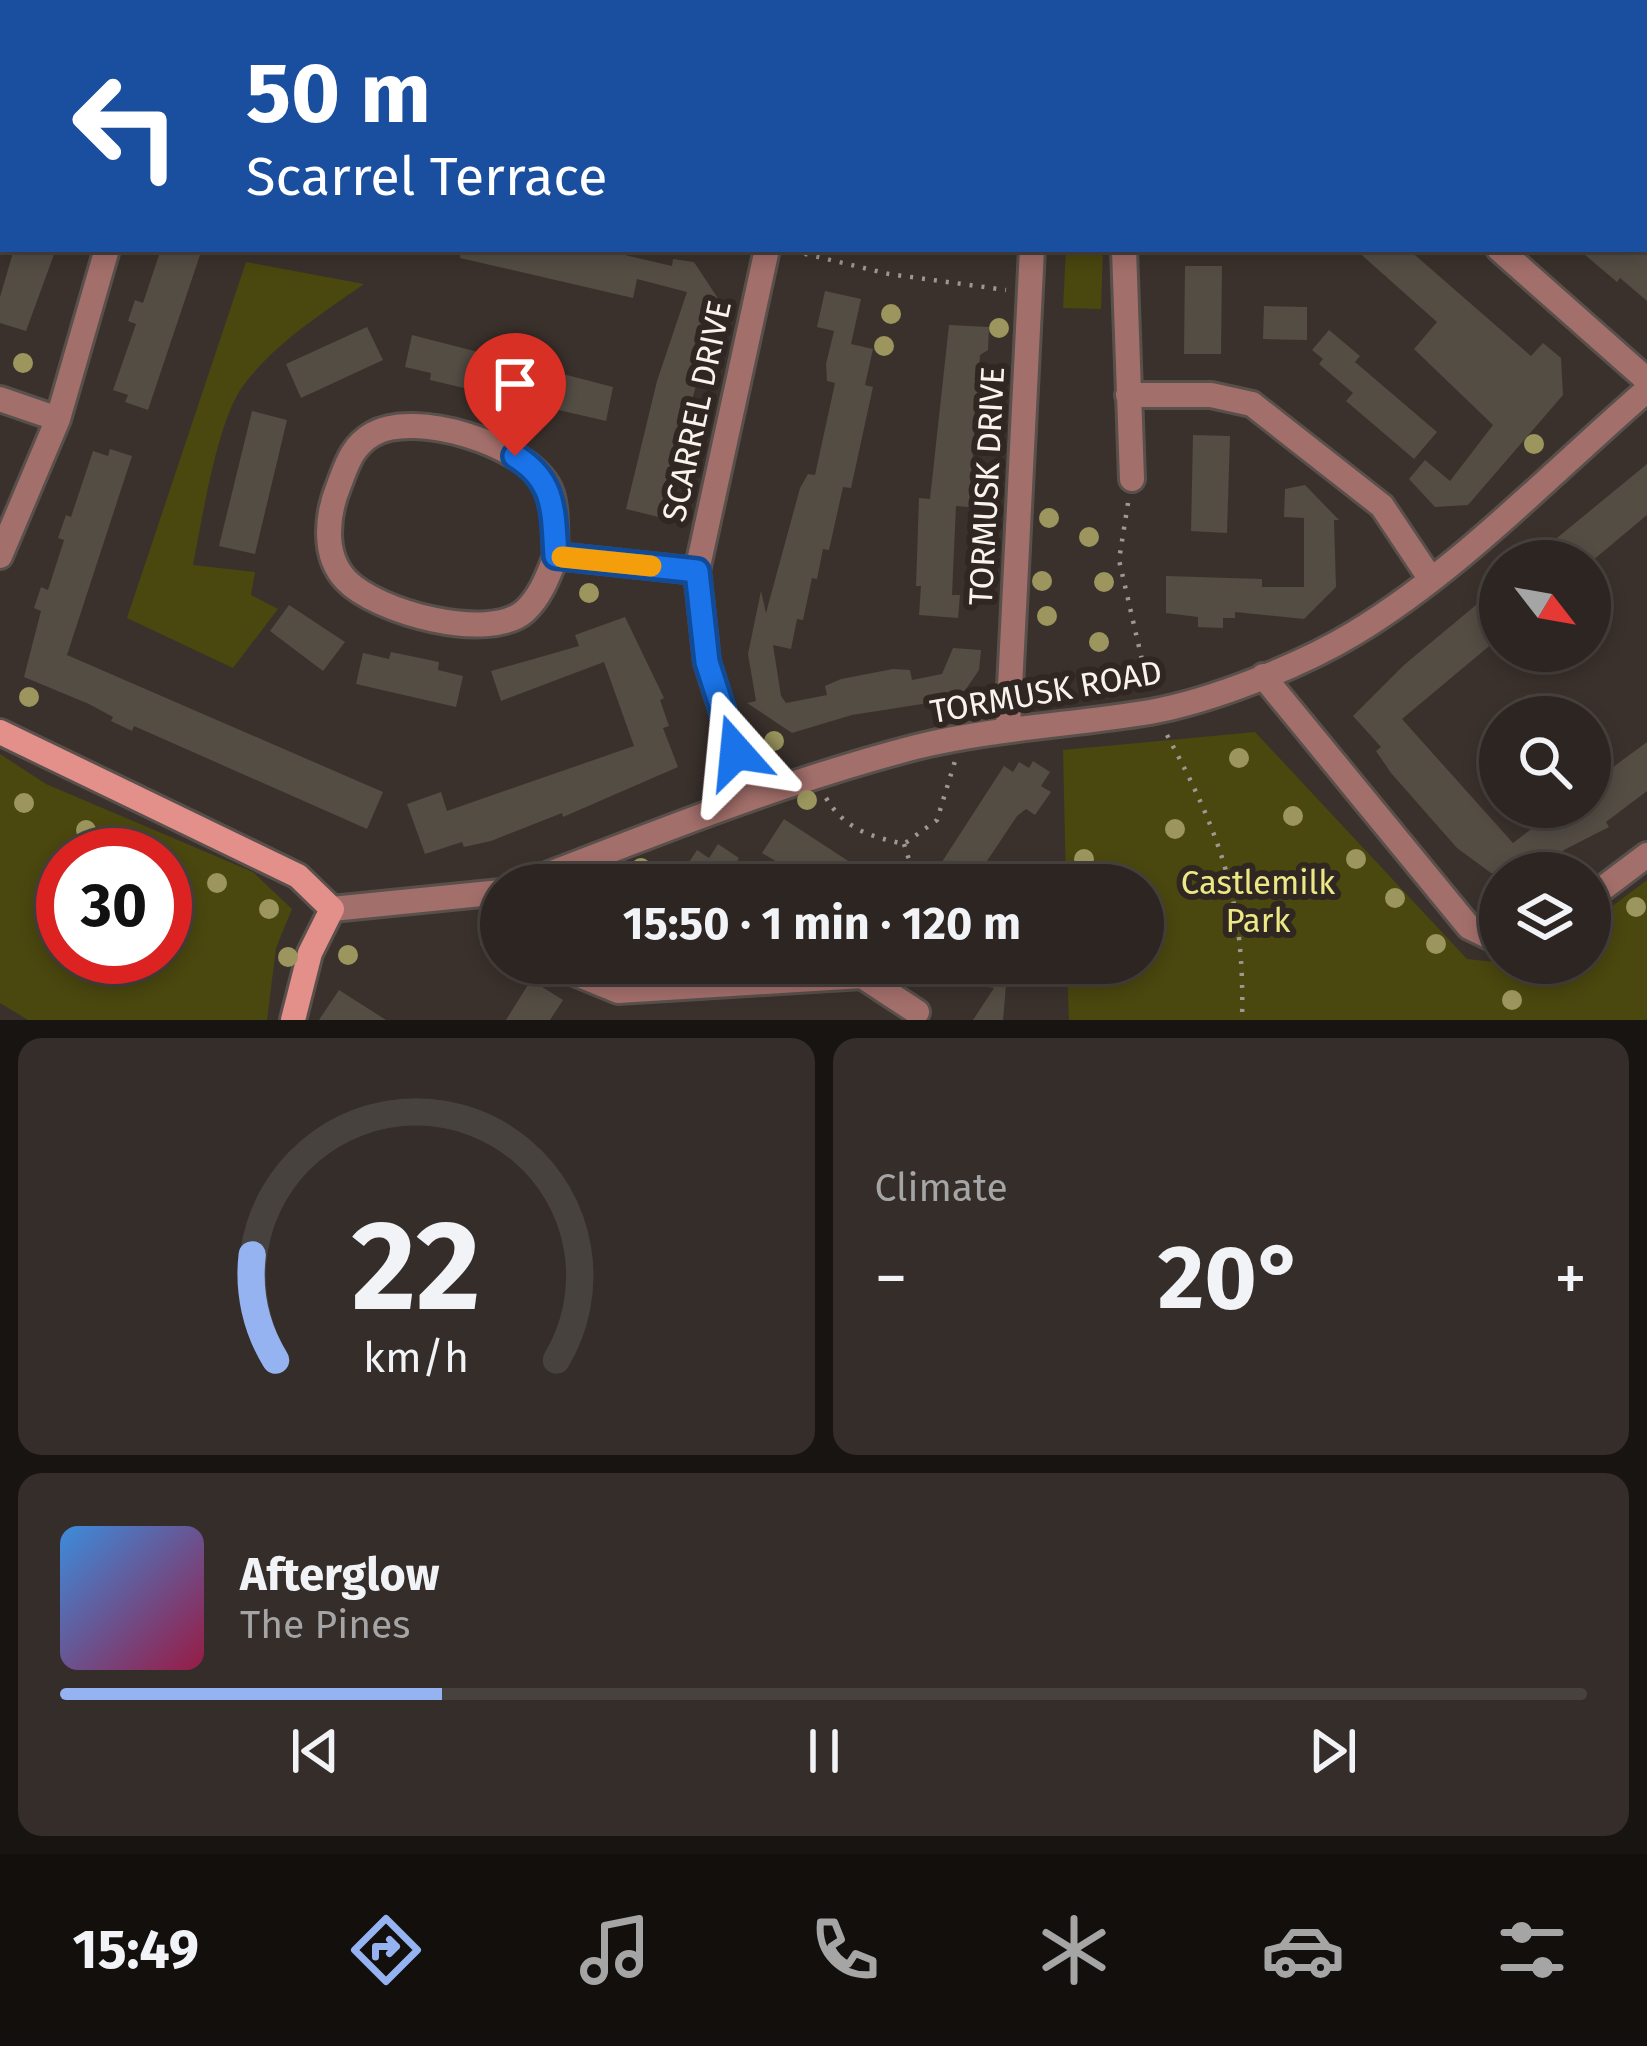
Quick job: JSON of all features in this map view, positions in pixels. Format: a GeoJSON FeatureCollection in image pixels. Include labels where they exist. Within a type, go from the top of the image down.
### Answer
{"type":"FeatureCollection","features":[{"type":"Feature","properties":{"kind":"street"},"geometry":{"type":"LineString","coordinates":[[0,556],[58,419],[105,252]]}},
{"type":"Feature","properties":{"kind":"street","name":"SCARREL DRIVE"},"geometry":{"type":"LineString","coordinates":[[750,797],[707,662],[697,571],[765,252]]}},
{"type":"Feature","properties":{"kind":"street","name":"TORMUSK DRIVE"},"geometry":{"type":"LineString","coordinates":[[1008,727],[1032,252]]}},
{"type":"Feature","properties":{"kind":"street"},"geometry":{"type":"LineString","coordinates":[[1124,252],[1132,479]]}},
{"type":"Feature","properties":{"kind":"street"},"geometry":{"type":"LineString","coordinates":[[1502,252],[1647,380]]}},
{"type":"Feature","properties":{"kind":"street","name":"TORMUSK ROAD"},"geometry":{"type":"LineString","coordinates":[[576,864],[750,797],[959,738],[1008,727],[1154,711],[1263,676],[1353,634],[1430,578],[1647,389]]}},
{"type":"Feature","properties":{"kind":"street"},"geometry":{"type":"LineString","coordinates":[[1128,395],[1211,395],[1252,404],[1382,506],[1430,578]]}},
{"type":"Feature","properties":{"kind":"street"},"geometry":{"type":"LineString","coordinates":[[0,399],[58,419]]}},
{"type":"Feature","properties":{"kind":"street"},"geometry":{"type":"LineString","coordinates":[[430,427],[494,443],[536,469],[551,490],[556,556],[542,590],[521,615],[482,625],[406,615],[346,581],[331,555],[328,510],[354,448],[378,431],[430,427]]}},
{"type":"Feature","properties":{"kind":"street"},"geometry":{"type":"LineString","coordinates":[[556,556],[697,571]]}},
{"type":"Feature","properties":{"kind":"street"},"geometry":{"type":"LineString","coordinates":[[1263,676],[1469,927],[1479,932]]}},
{"type":"Feature","properties":{"kind":"street"},"geometry":{"type":"LineString","coordinates":[[0,732],[298,876],[332,909],[480,894]]}},
{"type":"Feature","properties":{"kind":"street"},"geometry":{"type":"LineString","coordinates":[[1611,882],[1647,855]]}},
{"type":"Feature","properties":{"kind":"street"},"geometry":{"type":"LineString","coordinates":[[293,1020],[310,953],[332,909]]}},
{"type":"Feature","properties":{"kind":"street"},"geometry":{"type":"LineString","coordinates":[[601,984],[618,991],[732,984]]}},
{"type":"Feature","properties":{"kind":"street"},"geometry":{"type":"LineString","coordinates":[[874,984],[917,1012]]}},
{"type":"Feature","properties":{"kind":"lane"},"geometry":{"type":"LineString","coordinates":[[880,988],[882,984]]}},
{"type":"Feature","properties":{"kind":"path"},"geometry":{"type":"LineString","coordinates":[[799,252],[940,284],[1030,291]]}},
{"type":"Feature","properties":{"kind":"path"},"geometry":{"type":"LineString","coordinates":[[1132,479],[1119,560],[1154,711],[1209,813],[1227,870],[1243,943],[1241,1020]]}},
{"type":"Feature","properties":{"kind":"path"},"geometry":{"type":"LineString","coordinates":[[813,778],[839,818],[866,836],[904,844],[937,820],[949,796],[959,738]]}},
{"type":"Feature","properties":{"kind":"path"},"geometry":{"type":"LineString","coordinates":[[904,844],[910,864]]}},
{"type":"Feature","properties":{"kind":"green space"},"geometry":{"type":"Polygon","coordinates":[[[1066,252],[1103,252],[1101,309],[1063,308],[1066,252]]]}},
{"type":"Feature","properties":{"kind":"green space"},"geometry":{"type":"Polygon","coordinates":[[[246,262],[364,284],[269,356],[243,386],[225,422],[193,565],[255,572],[251,595],[278,609],[233,668],[127,618],[246,262]]]}},
{"type":"Feature","properties":{"kind":"green space","name":"Castlemilk Park"},"geometry":{"type":"Polygon","coordinates":[[[1255,732],[1467,959],[1479,960],[1479,984],[1611,984],[1611,907],[1647,880],[1647,1020],[1069,1020],[1068,984],[1164,984],[1164,864],[1066,864],[1063,750],[1255,732]]]}},
{"type":"Feature","properties":{"kind":"green space"},"geometry":{"type":"Polygon","coordinates":[[[0,754],[46,784],[150,828],[36,828],[36,984],[192,984],[192,846],[253,872],[292,909],[276,948],[267,1020],[28,1020],[0,1003],[0,754]]]}},
{"type":"Feature","properties":{"kind":"building"},"geometry":{"type":"Polygon","coordinates":[[[13,252],[55,252],[26,331],[0,323],[0,297],[13,252]]]}},
{"type":"Feature","properties":{"kind":"building"},"geometry":{"type":"Polygon","coordinates":[[[160,252],[201,252],[148,410],[125,402],[128,395],[113,390],[136,324],[128,321],[135,300],[143,303],[160,252]]]}},
{"type":"Feature","properties":{"kind":"building"},"geometry":{"type":"Polygon","coordinates":[[[461,252],[612,252],[672,266],[673,259],[694,262],[719,300],[669,486],[674,488],[671,500],[676,501],[671,520],[626,509],[657,381],[687,292],[637,279],[633,298],[460,258],[461,252]]]}},
{"type":"Feature","properties":{"kind":"building"},"geometry":{"type":"Polygon","coordinates":[[[1358,252],[1411,252],[1531,356],[1543,343],[1561,358],[1563,395],[1468,505],[1435,507],[1409,479],[1425,460],[1450,481],[1493,425],[1414,349],[1437,322],[1358,252]]]}},
{"type":"Feature","properties":{"kind":"building"},"geometry":{"type":"Polygon","coordinates":[[[1582,252],[1647,252],[1647,301],[1620,278],[1617,282],[1582,252]]]}},
{"type":"Feature","properties":{"kind":"building"},"geometry":{"type":"Polygon","coordinates":[[[1185,266],[1222,266],[1221,354],[1184,354],[1185,266]]]}},
{"type":"Feature","properties":{"kind":"building"},"geometry":{"type":"Polygon","coordinates":[[[825,291],[861,299],[851,344],[873,349],[865,385],[873,387],[851,488],[843,487],[829,550],[823,549],[817,579],[812,578],[803,620],[797,619],[791,649],[773,645],[781,696],[786,703],[827,695],[825,686],[841,679],[893,669],[910,670],[912,680],[942,674],[953,648],[981,650],[979,670],[960,698],[852,715],[792,733],[747,703],[756,701],[748,654],[761,591],[766,613],[800,488],[808,474],[815,475],[835,383],[827,381],[826,364],[834,331],[817,327],[825,291]]]}},
{"type":"Feature","properties":{"kind":"building"},"geometry":{"type":"Polygon","coordinates":[[[1264,306],[1307,307],[1307,340],[1263,339],[1264,306]]]}},
{"type":"Feature","properties":{"kind":"building"},"geometry":{"type":"Polygon","coordinates":[[[949,325],[989,327],[988,350],[980,355],[969,507],[956,506],[952,595],[960,595],[958,618],[919,615],[921,586],[916,586],[919,498],[930,499],[949,325]]]}},
{"type":"Feature","properties":{"kind":"building"},"geometry":{"type":"Polygon","coordinates":[[[367,327],[383,360],[301,398],[286,364],[367,327]]]}},
{"type":"Feature","properties":{"kind":"building"},"geometry":{"type":"Polygon","coordinates":[[[1329,330],[1360,356],[1355,362],[1437,432],[1414,459],[1346,401],[1353,393],[1319,364],[1323,359],[1312,350],[1329,330]]]}},
{"type":"Feature","properties":{"kind":"building"},"geometry":{"type":"Polygon","coordinates":[[[412,335],[613,387],[606,421],[430,380],[431,373],[405,367],[412,335]]]}},
{"type":"Feature","properties":{"kind":"building"},"geometry":{"type":"Polygon","coordinates":[[[252,411],[287,420],[255,554],[219,546],[252,411]]]}},
{"type":"Feature","properties":{"kind":"building"},"geometry":{"type":"Polygon","coordinates":[[[1193,435],[1230,436],[1227,533],[1191,531],[1193,435]]]}},
{"type":"Feature","properties":{"kind":"building"},"geometry":{"type":"Polygon","coordinates":[[[110,449],[132,456],[67,655],[383,792],[367,829],[134,726],[132,731],[89,704],[24,677],[41,611],[34,608],[41,587],[48,590],[64,540],[58,538],[66,515],[71,517],[93,451],[108,456],[110,449]]]}},
{"type":"Feature","properties":{"kind":"building"},"geometry":{"type":"Polygon","coordinates":[[[1647,464],[1647,515],[1611,545],[1611,540],[1555,540],[1647,464]]]}},
{"type":"Feature","properties":{"kind":"building"},"geometry":{"type":"Polygon","coordinates":[[[1305,485],[1339,520],[1334,520],[1336,587],[1304,619],[1235,612],[1235,618],[1223,618],[1223,628],[1198,627],[1198,617],[1166,613],[1166,576],[1262,579],[1262,587],[1304,587],[1304,518],[1284,517],[1285,489],[1305,485]]]}},
{"type":"Feature","properties":{"kind":"building"},"geometry":{"type":"Polygon","coordinates":[[[1479,602],[1479,655],[1402,719],[1479,805],[1479,828],[1500,828],[1513,843],[1533,828],[1607,828],[1562,852],[1479,852],[1479,864],[1457,848],[1391,773],[1376,751],[1381,747],[1353,716],[1404,665],[1479,602]]]}},
{"type":"Feature","properties":{"kind":"building"},"geometry":{"type":"Polygon","coordinates":[[[289,605],[345,642],[323,671],[270,631],[289,605]]]}},
{"type":"Feature","properties":{"kind":"building"},"geometry":{"type":"Polygon","coordinates":[[[625,617],[664,698],[660,700],[669,726],[663,728],[678,767],[563,817],[562,813],[491,841],[464,847],[462,842],[425,854],[407,804],[441,792],[447,811],[634,746],[604,662],[501,701],[491,671],[579,646],[575,635],[625,617]]]}},
{"type":"Feature","properties":{"kind":"building"},"geometry":{"type":"Polygon","coordinates":[[[391,652],[439,662],[438,670],[463,676],[456,707],[356,684],[363,653],[389,659],[391,652]]]}},
{"type":"Feature","properties":{"kind":"building"},"geometry":{"type":"Polygon","coordinates":[[[1647,742],[1647,791],[1611,818],[1611,769],[1647,742]]]}},
{"type":"Feature","properties":{"kind":"building"},"geometry":{"type":"Polygon","coordinates":[[[1033,761],[1050,772],[1041,786],[1051,792],[1035,815],[1026,809],[1017,816],[985,864],[941,864],[1004,766],[1013,772],[1019,762],[1029,768],[1033,761]]]}},
{"type":"Feature","properties":{"kind":"building"},"geometry":{"type":"Polygon","coordinates":[[[784,819],[853,864],[781,864],[762,853],[784,819]]]}},
{"type":"Feature","properties":{"kind":"building"},"geometry":{"type":"Polygon","coordinates":[[[718,844],[739,858],[735,864],[688,864],[697,850],[709,858],[718,844]]]}},
{"type":"Feature","properties":{"kind":"building"},"geometry":{"type":"Polygon","coordinates":[[[528,984],[537,984],[563,1000],[550,1020],[506,1020],[528,984]]]}},
{"type":"Feature","properties":{"kind":"building"},"geometry":{"type":"Polygon","coordinates":[[[1006,984],[1003,1020],[973,1020],[994,988],[980,986],[1006,984]]]}},
{"type":"Feature","properties":{"kind":"building"},"geometry":{"type":"Polygon","coordinates":[[[339,990],[386,1020],[319,1020],[339,990]]]}},
{"type":"Feature","properties":{"kind":"slow traffic"},"geometry":{"type":"LineString","coordinates":[[562,557],[651,566]]}},
{"type":"Feature","properties":{"kind":"route"},"geometry":{"type":"LineString","coordinates":[[515,456],[536,469],[551,490],[556,556],[697,571],[707,662],[736,752]]}}]}
